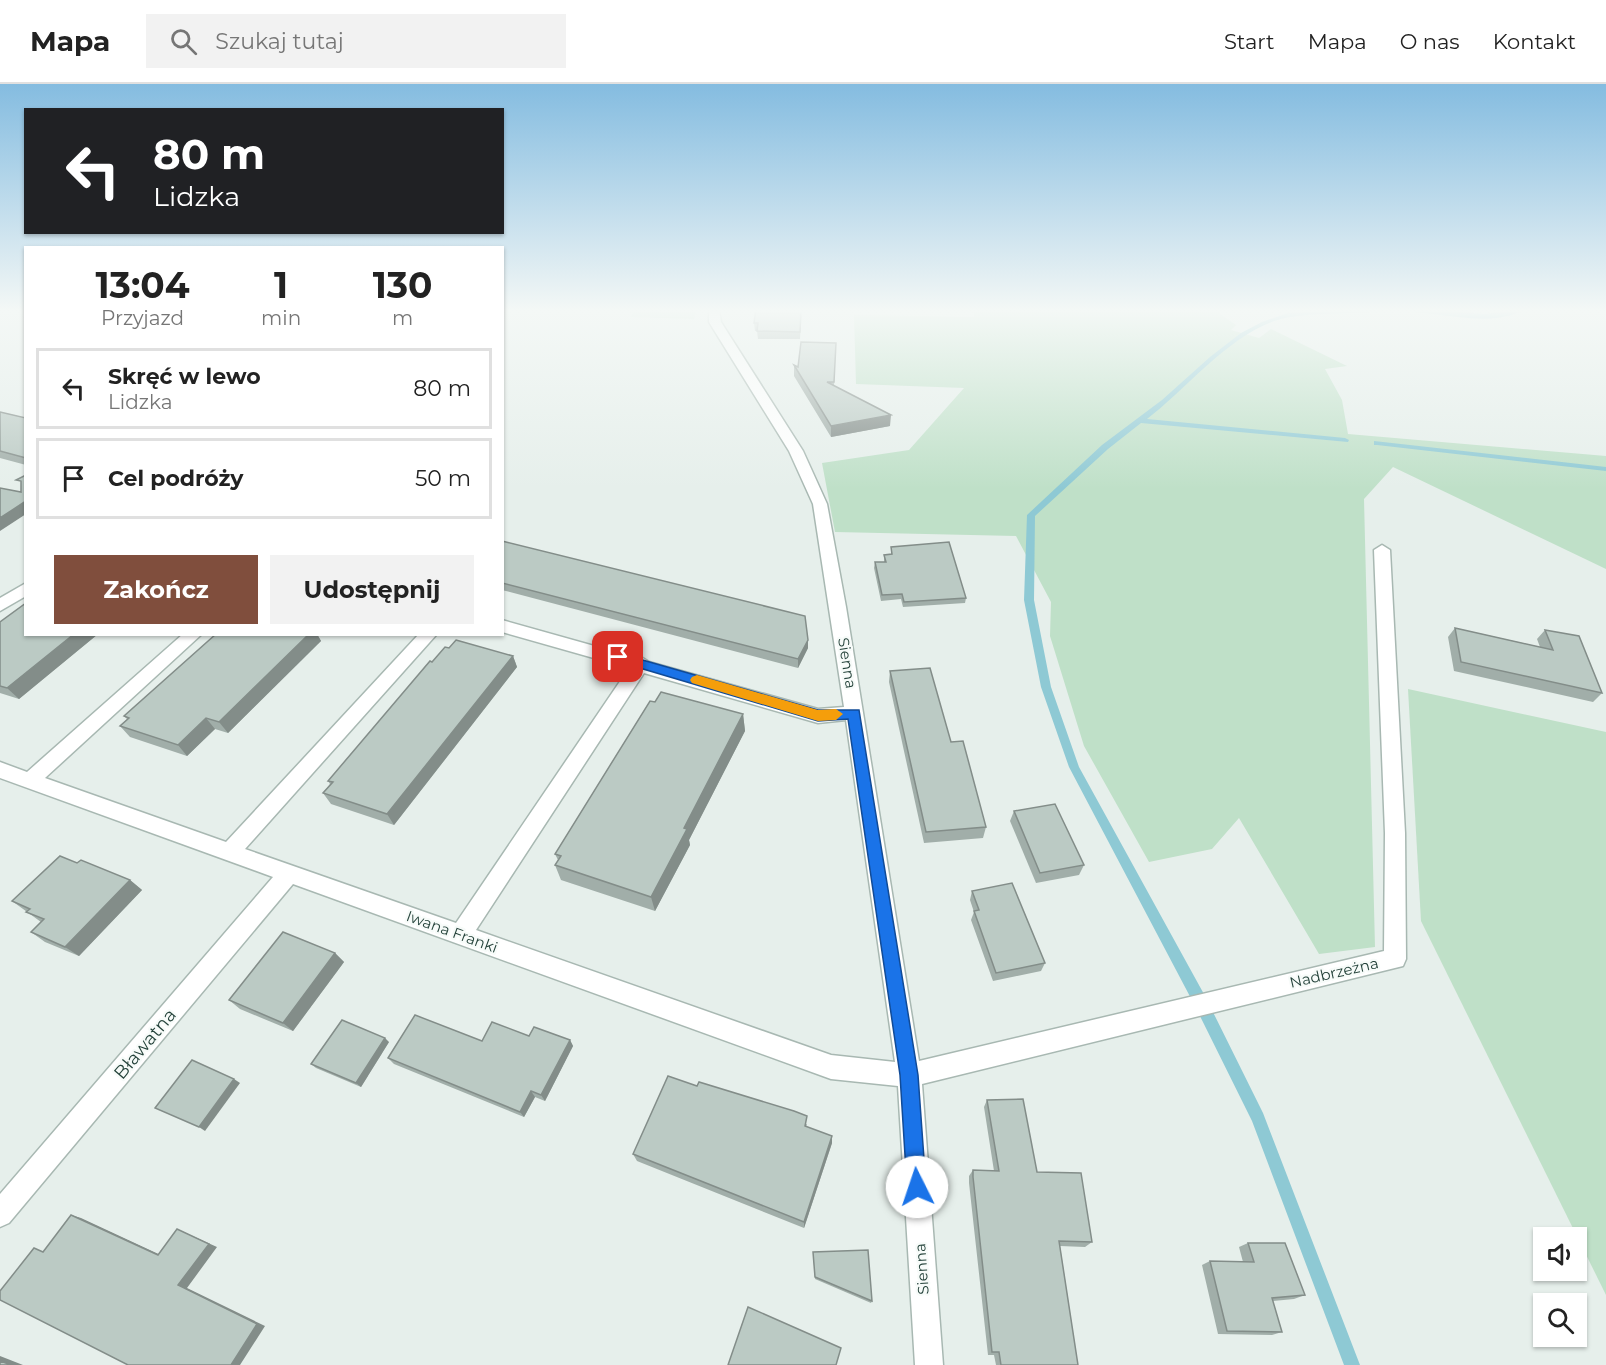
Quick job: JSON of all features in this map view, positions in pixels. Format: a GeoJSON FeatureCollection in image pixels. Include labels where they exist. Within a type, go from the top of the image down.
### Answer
{"type":"FeatureCollection","features":[{"type":"Feature","properties":{"kind":"street","name":"Sienna"},"geometry":{"type":"LineString","coordinates":[[744,369],[796,451],[820,504],[838,607],[909,1075],[929,1365]]}},
{"type":"Feature","properties":{"kind":"street","name":"Nadbrzeżna"},"geometry":{"type":"LineString","coordinates":[[909,1075],[1395,959],[1395,832],[1382,550]]}},
{"type":"Feature","properties":{"kind":"street"},"geometry":{"type":"LineString","coordinates":[[0,606],[24,589]]}},
{"type":"Feature","properties":{"kind":"street"},"geometry":{"type":"LineString","coordinates":[[504,627],[641,663],[818,716],[854,713]]}},
{"type":"Feature","properties":{"kind":"street"},"geometry":{"type":"LineString","coordinates":[[29,781],[192,636]]}},
{"type":"Feature","properties":{"kind":"street"},"geometry":{"type":"LineString","coordinates":[[230,852],[427,636]]}},
{"type":"Feature","properties":{"kind":"street"},"geometry":{"type":"LineString","coordinates":[[460,936],[641,663]]}},
{"type":"Feature","properties":{"kind":"street","name":"Iwana Franki"},"geometry":{"type":"LineString","coordinates":[[0,770],[831,1067],[909,1075]]}},
{"type":"Feature","properties":{"kind":"street","name":"Bławatna"},"geometry":{"type":"LineString","coordinates":[[0,1214],[289,873]]}},
{"type":"Feature","properties":{"kind":"green space"},"geometry":{"type":"Polygon","coordinates":[[[856,369],[1327,369],[1342,400],[1348,434],[1606,456],[1606,569],[1393,467],[1364,499],[1375,947],[1319,954],[1239,818],[1212,849],[1149,862],[1084,746],[1050,636],[1051,602],[1016,536],[835,532],[822,463],[909,450],[964,388],[856,384],[856,369]]]}},
{"type":"Feature","properties":{"kind":"green space"},"geometry":{"type":"Polygon","coordinates":[[[1408,689],[1606,732],[1606,1295],[1587,1257],[1587,1227],[1572,1227],[1421,921],[1408,689]]]}},
{"type":"Feature","properties":{"kind":"building"},"geometry":{"type":"Polygon","coordinates":[[[796,369],[835,369],[834,382],[827,382],[891,415],[831,426],[796,369]]]}},
{"type":"Feature","properties":{"kind":"building"},"geometry":{"type":"Polygon","coordinates":[[[0,412],[24,418],[24,457],[0,451],[0,412]]]}},
{"type":"Feature","properties":{"kind":"building"},"geometry":{"type":"Polygon","coordinates":[[[24,476],[24,502],[0,518],[0,488],[21,492],[21,481],[16,480],[24,476]]]}},
{"type":"Feature","properties":{"kind":"building"},"geometry":{"type":"Polygon","coordinates":[[[504,541],[805,616],[808,640],[798,659],[504,584],[504,541]]]}},
{"type":"Feature","properties":{"kind":"building"},"geometry":{"type":"Polygon","coordinates":[[[949,542],[966,598],[904,602],[902,594],[882,595],[875,562],[886,562],[884,555],[892,554],[891,547],[949,542]]]}},
{"type":"Feature","properties":{"kind":"building"},"geometry":{"type":"Polygon","coordinates":[[[24,604],[24,636],[72,636],[7,688],[0,686],[0,622],[24,604]]]}},
{"type":"Feature","properties":{"kind":"building"},"geometry":{"type":"Polygon","coordinates":[[[1455,628],[1553,650],[1545,630],[1579,636],[1602,693],[1461,662],[1455,628]]]}},
{"type":"Feature","properties":{"kind":"building"},"geometry":{"type":"Polygon","coordinates":[[[214,636],[307,636],[219,722],[206,718],[178,745],[120,726],[129,718],[124,716],[214,636]]]}},
{"type":"Feature","properties":{"kind":"building"},"geometry":{"type":"Polygon","coordinates":[[[456,640],[513,656],[387,814],[323,793],[333,782],[328,781],[430,661],[432,662],[445,647],[449,648],[456,640]]]}},
{"type":"Feature","properties":{"kind":"building"},"geometry":{"type":"Polygon","coordinates":[[[930,668],[951,742],[963,741],[986,827],[926,832],[890,671],[930,668]]]}},
{"type":"Feature","properties":{"kind":"building"},"geometry":{"type":"Polygon","coordinates":[[[661,692],[743,714],[651,897],[555,865],[561,856],[555,854],[650,701],[655,702],[661,692]]]}},
{"type":"Feature","properties":{"kind":"building"},"geometry":{"type":"Polygon","coordinates":[[[1055,804],[1084,865],[1040,873],[1014,811],[1055,804]]]}},
{"type":"Feature","properties":{"kind":"building"},"geometry":{"type":"Polygon","coordinates":[[[60,856],[77,863],[81,860],[130,880],[65,947],[31,932],[44,919],[26,912],[30,909],[12,901],[60,856]]]}},
{"type":"Feature","properties":{"kind":"building"},"geometry":{"type":"Polygon","coordinates":[[[1012,883],[1045,963],[996,973],[974,911],[979,910],[972,891],[1012,883]]]}},
{"type":"Feature","properties":{"kind":"building"},"geometry":{"type":"Polygon","coordinates":[[[283,932],[335,953],[283,1023],[229,1000],[283,932]]]}},
{"type":"Feature","properties":{"kind":"building"},"geometry":{"type":"Polygon","coordinates":[[[415,1015],[482,1041],[492,1022],[529,1036],[534,1027],[570,1040],[541,1095],[531,1091],[520,1112],[388,1058],[415,1015]]]}},
{"type":"Feature","properties":{"kind":"building"},"geometry":{"type":"Polygon","coordinates":[[[342,1020],[385,1038],[356,1083],[311,1064],[342,1020]]]}},
{"type":"Feature","properties":{"kind":"building"},"geometry":{"type":"Polygon","coordinates":[[[192,1060],[234,1079],[199,1127],[155,1108],[192,1060]]]}},
{"type":"Feature","properties":{"kind":"building"},"geometry":{"type":"Polygon","coordinates":[[[668,1076],[697,1086],[699,1082],[794,1111],[807,1116],[805,1126],[832,1136],[804,1222],[633,1154],[668,1076]]]}},
{"type":"Feature","properties":{"kind":"building"},"geometry":{"type":"Polygon","coordinates":[[[1023,1099],[1037,1172],[1081,1173],[1092,1242],[1059,1241],[1078,1365],[1001,1365],[999,1352],[992,1352],[973,1170],[999,1171],[987,1100],[1023,1099]]]}},
{"type":"Feature","properties":{"kind":"building"},"geometry":{"type":"Polygon","coordinates":[[[71,1215],[158,1255],[177,1229],[209,1244],[178,1285],[257,1324],[231,1365],[128,1365],[0,1300],[0,1291],[34,1248],[43,1252],[71,1215]]]}},
{"type":"Feature","properties":{"kind":"building"},"geometry":{"type":"Polygon","coordinates":[[[1248,1243],[1285,1243],[1305,1295],[1272,1298],[1282,1332],[1227,1331],[1210,1261],[1254,1262],[1248,1243]]]}},
{"type":"Feature","properties":{"kind":"building"},"geometry":{"type":"Polygon","coordinates":[[[868,1250],[872,1301],[815,1277],[813,1252],[868,1250]]]}},
{"type":"Feature","properties":{"kind":"building"},"geometry":{"type":"Polygon","coordinates":[[[748,1307],[841,1348],[836,1365],[728,1365],[748,1307]]]}},
{"type":"Feature","properties":{"kind":"waterway"},"geometry":{"type":"LineString","coordinates":[[1200,369],[1165,402],[1105,447],[1031,515],[1029,600],[1046,687],[1074,767],[1200,1001],[1258,1118],[1352,1365]]}},
{"type":"Feature","properties":{"kind":"waterway"},"geometry":{"type":"LineString","coordinates":[[1140,421],[1345,440]]}},
{"type":"Feature","properties":{"kind":"waterway"},"geometry":{"type":"LineString","coordinates":[[1377,443],[1606,469]]}},
{"type":"Feature","properties":{"kind":"slow traffic"},"geometry":{"type":"LineString","coordinates":[[697,680],[818,716],[836,714]]}},
{"type":"Feature","properties":{"kind":"route"},"geometry":{"type":"LineString","coordinates":[[618,657],[818,716],[854,713],[909,1075],[917,1187]]}}]}
